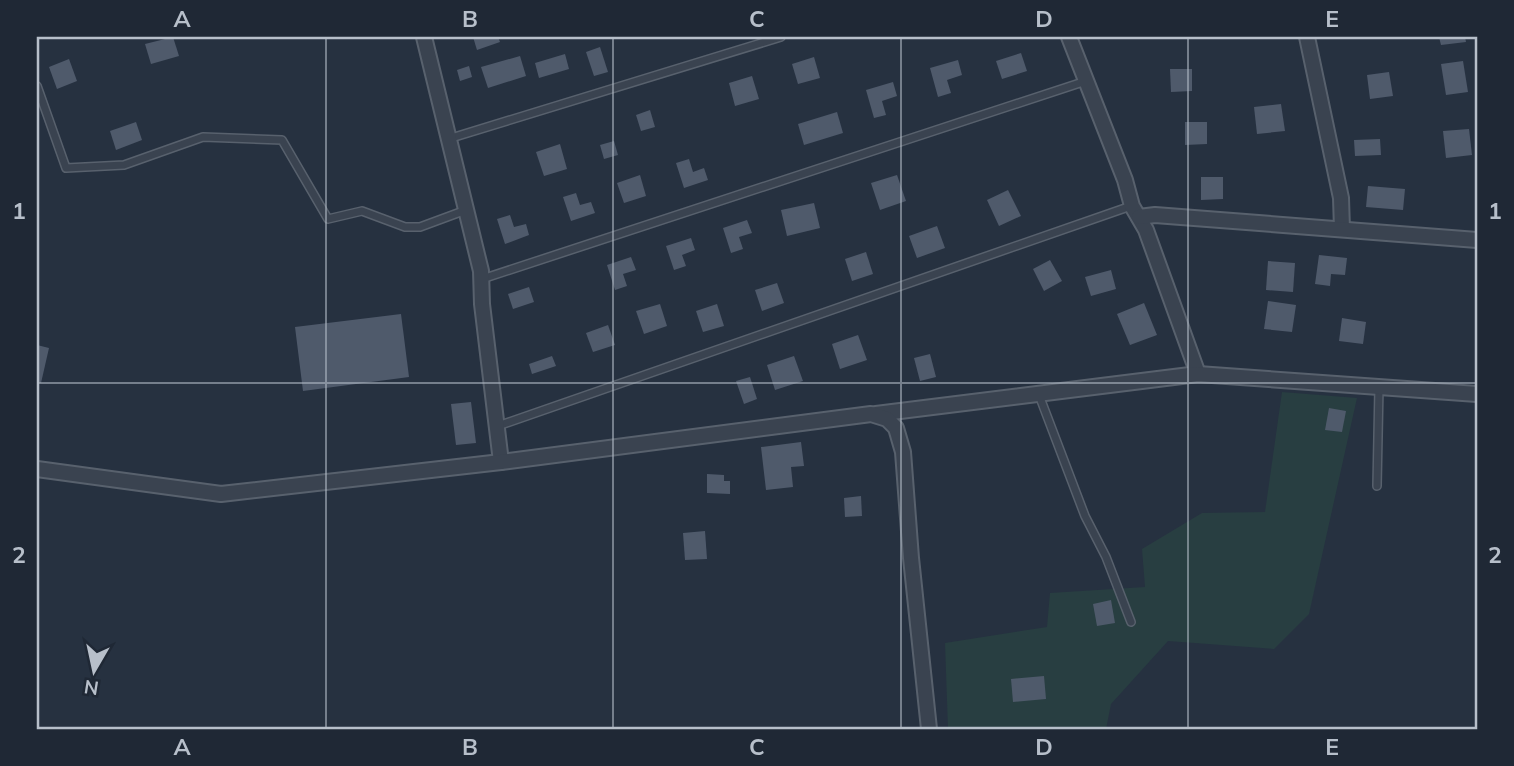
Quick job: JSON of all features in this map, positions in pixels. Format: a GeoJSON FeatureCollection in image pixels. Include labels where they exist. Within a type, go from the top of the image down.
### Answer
{"type":"FeatureCollection","features":[{"type":"Feature","properties":{"kind":"street"},"geometry":{"type":"LineString","coordinates":[[424,37],[481,279],[495,427],[501,462]]}},
{"type":"Feature","properties":{"kind":"street"},"geometry":{"type":"LineString","coordinates":[[1069,37],[1135,211],[1146,230],[1198,374]]}},
{"type":"Feature","properties":{"kind":"street"},"geometry":{"type":"LineString","coordinates":[[1307,37],[1341,198],[1342,229]]}},
{"type":"Feature","properties":{"kind":"street"},"geometry":{"type":"LineString","coordinates":[[1135,211],[1155,215],[1477,240]]}},
{"type":"Feature","properties":{"kind":"street"},"geometry":{"type":"LineString","coordinates":[[37,469],[221,494],[501,462],[1198,374],[1477,394]]}},
{"type":"Feature","properties":{"kind":"street"},"geometry":{"type":"LineString","coordinates":[[871,414],[887,419],[896,428],[903,452],[929,729]]}},
{"type":"Feature","properties":{"kind":"lane"},"geometry":{"type":"LineString","coordinates":[[448,139],[781,37]]}},
{"type":"Feature","properties":{"kind":"lane"},"geometry":{"type":"LineString","coordinates":[[481,279],[1086,80]]}},
{"type":"Feature","properties":{"kind":"lane"},"geometry":{"type":"LineString","coordinates":[[37,86],[66,168],[124,165],[203,137],[282,140],[328,219],[362,211],[405,228],[420,227],[466,210]]}},
{"type":"Feature","properties":{"kind":"lane"},"geometry":{"type":"LineString","coordinates":[[495,427],[1135,211]]}},
{"type":"Feature","properties":{"kind":"lane"},"geometry":{"type":"LineString","coordinates":[[1377,486],[1379,387]]}},
{"type":"Feature","properties":{"kind":"lane"},"geometry":{"type":"LineString","coordinates":[[1040,395],[1085,516],[1106,557],[1131,622]]}},
{"type":"Feature","properties":{"kind":"green space"},"geometry":{"type":"Polygon","coordinates":[[[1282,392],[1357,398],[1309,614],[1274,649],[1168,641],[1111,704],[1106,729],[948,729],[945,643],[1047,627],[1050,593],[1145,587],[1142,549],[1202,513],[1265,512],[1282,392]]]}},
{"type":"Feature","properties":{"kind":"building"},"geometry":{"type":"Polygon","coordinates":[[[173,37],[179,56],[151,64],[145,44],[173,37]]]}},
{"type":"Feature","properties":{"kind":"building"},"geometry":{"type":"Polygon","coordinates":[[[473,37],[498,37],[500,42],[477,50],[473,37]]]}},
{"type":"Feature","properties":{"kind":"building"},"geometry":{"type":"Polygon","coordinates":[[[1439,37],[1465,37],[1466,42],[1441,45],[1439,37]]]}},
{"type":"Feature","properties":{"kind":"building"},"geometry":{"type":"Polygon","coordinates":[[[600,47],[608,72],[594,76],[586,52],[600,47]]]}},
{"type":"Feature","properties":{"kind":"building"},"geometry":{"type":"Polygon","coordinates":[[[1021,53],[1027,71],[1002,79],[996,61],[1021,53]]]}},
{"type":"Feature","properties":{"kind":"building"},"geometry":{"type":"Polygon","coordinates":[[[565,54],[569,69],[539,78],[535,63],[565,54]]]}},
{"type":"Feature","properties":{"kind":"building"},"geometry":{"type":"Polygon","coordinates":[[[520,56],[526,76],[488,88],[481,67],[520,56]]]}},
{"type":"Feature","properties":{"kind":"building"},"geometry":{"type":"Polygon","coordinates":[[[814,57],[820,78],[798,84],[792,64],[814,57]]]}},
{"type":"Feature","properties":{"kind":"building"},"geometry":{"type":"Polygon","coordinates":[[[69,59],[77,81],[57,89],[49,67],[69,59]]]}},
{"type":"Feature","properties":{"kind":"building"},"geometry":{"type":"Polygon","coordinates":[[[958,60],[962,75],[947,80],[951,93],[938,97],[930,68],[958,60]]]}},
{"type":"Feature","properties":{"kind":"building"},"geometry":{"type":"Polygon","coordinates":[[[1463,61],[1468,92],[1446,95],[1441,64],[1463,61]]]}},
{"type":"Feature","properties":{"kind":"building"},"geometry":{"type":"Polygon","coordinates":[[[469,66],[472,77],[460,81],[457,70],[469,66]]]}},
{"type":"Feature","properties":{"kind":"building"},"geometry":{"type":"Polygon","coordinates":[[[1170,69],[1192,69],[1192,91],[1171,92],[1170,69]]]}},
{"type":"Feature","properties":{"kind":"building"},"geometry":{"type":"Polygon","coordinates":[[[1389,72],[1393,96],[1370,99],[1367,75],[1389,72]]]}},
{"type":"Feature","properties":{"kind":"building"},"geometry":{"type":"Polygon","coordinates":[[[752,76],[759,99],[735,106],[729,83],[752,76]]]}},
{"type":"Feature","properties":{"kind":"building"},"geometry":{"type":"Polygon","coordinates":[[[893,82],[897,96],[882,101],[886,115],[874,118],[866,90],[893,82]]]}},
{"type":"Feature","properties":{"kind":"building"},"geometry":{"type":"Polygon","coordinates":[[[1281,104],[1285,131],[1257,134],[1254,107],[1281,104]]]}},
{"type":"Feature","properties":{"kind":"building"},"geometry":{"type":"Polygon","coordinates":[[[650,110],[655,127],[641,131],[636,115],[650,110]]]}},
{"type":"Feature","properties":{"kind":"building"},"geometry":{"type":"Polygon","coordinates":[[[837,112],[843,133],[804,145],[798,124],[837,112]]]}},
{"type":"Feature","properties":{"kind":"building"},"geometry":{"type":"Polygon","coordinates":[[[136,122],[142,140],[116,150],[110,131],[136,122]]]}},
{"type":"Feature","properties":{"kind":"building"},"geometry":{"type":"Polygon","coordinates":[[[1185,122],[1207,122],[1207,144],[1185,145],[1185,122]]]}},
{"type":"Feature","properties":{"kind":"building"},"geometry":{"type":"Polygon","coordinates":[[[1469,129],[1472,155],[1446,158],[1443,131],[1469,129]]]}},
{"type":"Feature","properties":{"kind":"building"},"geometry":{"type":"Polygon","coordinates":[[[1380,139],[1381,155],[1355,156],[1354,140],[1380,139]]]}},
{"type":"Feature","properties":{"kind":"building"},"geometry":{"type":"Polygon","coordinates":[[[614,141],[618,155],[604,159],[600,145],[614,141]]]}},
{"type":"Feature","properties":{"kind":"building"},"geometry":{"type":"Polygon","coordinates":[[[560,144],[567,169],[544,176],[536,152],[560,144]]]}},
{"type":"Feature","properties":{"kind":"building"},"geometry":{"type":"Polygon","coordinates":[[[689,159],[693,172],[704,168],[708,180],[684,188],[676,163],[689,159]]]}},
{"type":"Feature","properties":{"kind":"building"},"geometry":{"type":"Polygon","coordinates":[[[640,175],[646,196],[624,203],[617,183],[640,175]]]}},
{"type":"Feature","properties":{"kind":"building"},"geometry":{"type":"Polygon","coordinates":[[[897,175],[906,201],[880,210],[871,183],[897,175]]]}},
{"type":"Feature","properties":{"kind":"building"},"geometry":{"type":"Polygon","coordinates":[[[1201,177],[1223,177],[1223,199],[1201,200],[1201,177]]]}},
{"type":"Feature","properties":{"kind":"building"},"geometry":{"type":"Polygon","coordinates":[[[1368,186],[1405,189],[1403,210],[1366,207],[1368,186]]]}},
{"type":"Feature","properties":{"kind":"building"},"geometry":{"type":"Polygon","coordinates":[[[1008,190],[1021,216],[999,226],[987,200],[1008,190]]]}},
{"type":"Feature","properties":{"kind":"building"},"geometry":{"type":"Polygon","coordinates":[[[576,193],[580,205],[591,202],[595,213],[571,221],[563,197],[576,193]]]}},
{"type":"Feature","properties":{"kind":"building"},"geometry":{"type":"Polygon","coordinates":[[[814,203],[820,228],[787,236],[781,210],[814,203]]]}},
{"type":"Feature","properties":{"kind":"building"},"geometry":{"type":"Polygon","coordinates":[[[510,215],[514,227],[526,224],[529,235],[505,244],[497,219],[510,215]]]}},
{"type":"Feature","properties":{"kind":"building"},"geometry":{"type":"Polygon","coordinates":[[[747,220],[752,233],[739,237],[743,249],[731,253],[723,228],[747,220]]]}},
{"type":"Feature","properties":{"kind":"building"},"geometry":{"type":"Polygon","coordinates":[[[937,226],[945,248],[917,258],[909,236],[937,226]]]}},
{"type":"Feature","properties":{"kind":"building"},"geometry":{"type":"Polygon","coordinates":[[[691,238],[695,250],[682,255],[686,266],[674,270],[666,246],[691,238]]]}},
{"type":"Feature","properties":{"kind":"building"},"geometry":{"type":"Polygon","coordinates":[[[866,252],[873,274],[852,281],[845,259],[866,252]]]}},
{"type":"Feature","properties":{"kind":"building"},"geometry":{"type":"Polygon","coordinates":[[[1319,255],[1347,258],[1345,275],[1331,274],[1330,286],[1315,284],[1319,255]]]}},
{"type":"Feature","properties":{"kind":"building"},"geometry":{"type":"Polygon","coordinates":[[[631,257],[636,270],[623,274],[627,286],[615,290],[607,265],[631,257]]]}},
{"type":"Feature","properties":{"kind":"building"},"geometry":{"type":"Polygon","coordinates":[[[1050,260],[1062,281],[1044,291],[1033,269],[1050,260]]]}},
{"type":"Feature","properties":{"kind":"building"},"geometry":{"type":"Polygon","coordinates":[[[1268,261],[1295,263],[1293,292],[1266,290],[1268,261]]]}},
{"type":"Feature","properties":{"kind":"building"},"geometry":{"type":"Polygon","coordinates":[[[1111,270],[1116,289],[1091,296],[1085,277],[1111,270]]]}},
{"type":"Feature","properties":{"kind":"building"},"geometry":{"type":"Polygon","coordinates":[[[777,283],[784,303],[762,311],[755,290],[777,283]]]}},
{"type":"Feature","properties":{"kind":"building"},"geometry":{"type":"Polygon","coordinates":[[[529,287],[534,302],[513,309],[508,294],[529,287]]]}},
{"type":"Feature","properties":{"kind":"building"},"geometry":{"type":"Polygon","coordinates":[[[1268,301],[1296,305],[1292,332],[1264,329],[1268,301]]]}},
{"type":"Feature","properties":{"kind":"building"},"geometry":{"type":"Polygon","coordinates":[[[1144,303],[1157,335],[1130,345],[1117,314],[1144,303]]]}},
{"type":"Feature","properties":{"kind":"building"},"geometry":{"type":"Polygon","coordinates":[[[660,304],[667,326],[644,334],[636,311],[660,304]]]}},
{"type":"Feature","properties":{"kind":"building"},"geometry":{"type":"Polygon","coordinates":[[[717,304],[724,326],[703,332],[696,311],[717,304]]]}},
{"type":"Feature","properties":{"kind":"building"},"geometry":{"type":"Polygon","coordinates":[[[401,314],[409,377],[303,391],[295,327],[401,314]]]}},
{"type":"Feature","properties":{"kind":"building"},"geometry":{"type":"Polygon","coordinates":[[[1342,318],[1366,322],[1363,344],[1339,341],[1342,318]]]}},
{"type":"Feature","properties":{"kind":"building"},"geometry":{"type":"Polygon","coordinates":[[[608,325],[615,345],[593,352],[586,333],[608,325]]]}},
{"type":"Feature","properties":{"kind":"building"},"geometry":{"type":"Polygon","coordinates":[[[858,335],[867,360],[840,369],[832,344],[858,335]]]}},
{"type":"Feature","properties":{"kind":"building"},"geometry":{"type":"Polygon","coordinates":[[[37,345],[49,348],[41,383],[37,382],[37,345]]]}},
{"type":"Feature","properties":{"kind":"building"},"geometry":{"type":"Polygon","coordinates":[[[930,354],[936,377],[920,381],[914,358],[930,354]]]}},
{"type":"Feature","properties":{"kind":"building"},"geometry":{"type":"Polygon","coordinates":[[[552,356],[556,366],[532,374],[529,364],[552,356]]]}},
{"type":"Feature","properties":{"kind":"building"},"geometry":{"type":"Polygon","coordinates":[[[794,356],[803,381],[775,390],[767,365],[794,356]]]}},
{"type":"Feature","properties":{"kind":"building"},"geometry":{"type":"Polygon","coordinates":[[[750,377],[757,399],[744,404],[736,381],[750,377]]]}},
{"type":"Feature","properties":{"kind":"building"},"geometry":{"type":"Polygon","coordinates":[[[471,402],[476,443],[456,445],[451,404],[471,402]]]}},
{"type":"Feature","properties":{"kind":"building"},"geometry":{"type":"Polygon","coordinates":[[[1329,408],[1346,411],[1342,432],[1325,430],[1329,408]]]}},
{"type":"Feature","properties":{"kind":"building"},"geometry":{"type":"Polygon","coordinates":[[[801,442],[804,466],[791,467],[793,487],[766,490],[761,447],[801,442]]]}},
{"type":"Feature","properties":{"kind":"building"},"geometry":{"type":"Polygon","coordinates":[[[707,474],[724,475],[724,481],[730,481],[730,494],[707,493],[707,474]]]}},
{"type":"Feature","properties":{"kind":"building"},"geometry":{"type":"Polygon","coordinates":[[[861,496],[862,516],[845,517],[844,498],[861,496]]]}},
{"type":"Feature","properties":{"kind":"building"},"geometry":{"type":"Polygon","coordinates":[[[705,531],[707,559],[685,560],[683,533],[705,531]]]}},
{"type":"Feature","properties":{"kind":"building"},"geometry":{"type":"Polygon","coordinates":[[[1111,600],[1115,623],[1097,626],[1093,604],[1111,600]]]}},
{"type":"Feature","properties":{"kind":"building"},"geometry":{"type":"Polygon","coordinates":[[[1044,676],[1046,699],[1013,702],[1011,679],[1044,676]]]}}]}
